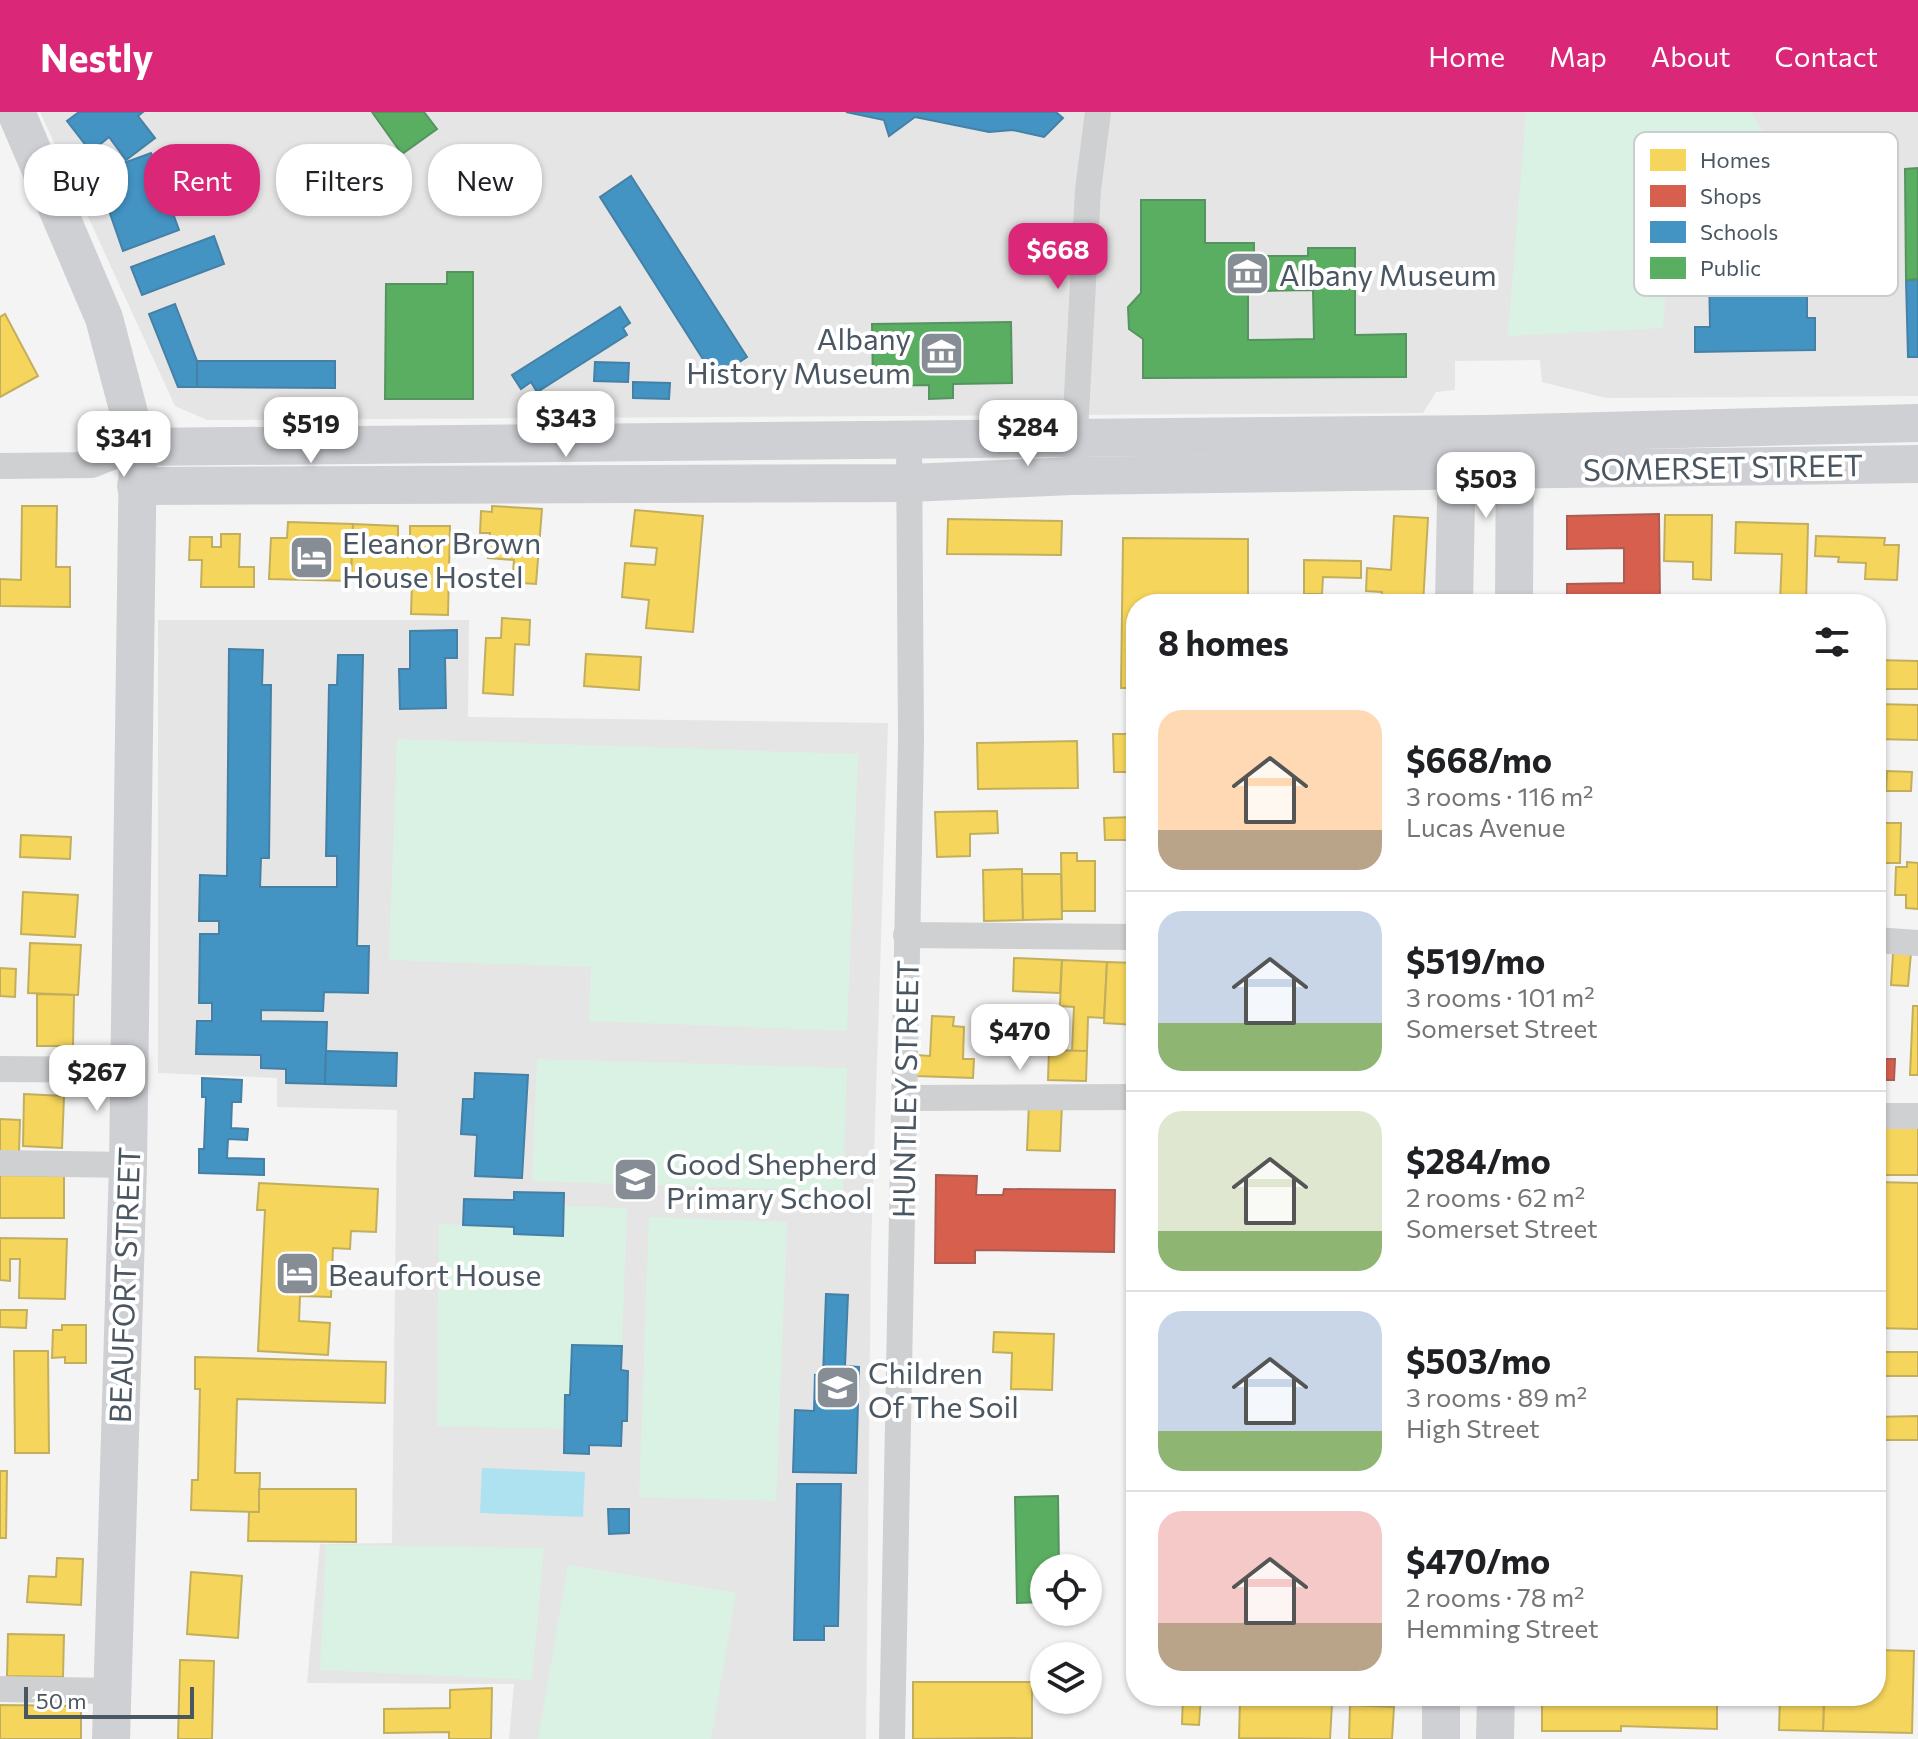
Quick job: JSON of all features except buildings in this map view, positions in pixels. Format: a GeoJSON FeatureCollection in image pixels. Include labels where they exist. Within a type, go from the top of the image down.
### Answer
{"type":"FeatureCollection","features":[{"type":"Feature","properties":{"kind":"main road","name":"BEAUFORT STREET"},"geometry":{"type":"LineString","coordinates":[[16,112],[104,318],[138,447],[128,1165],[111,1739]]}},
{"type":"Feature","properties":{"kind":"main road","name":"SOMERSET STREET"},"geometry":{"type":"LineString","coordinates":[[138,447],[1458,433],[1918,423]]}},
{"type":"Feature","properties":{"kind":"main road"},"geometry":{"type":"LineString","coordinates":[[1514,432],[1517,470],[1514,594]]}},
{"type":"Feature","properties":{"kind":"main road"},"geometry":{"type":"LineString","coordinates":[[1454,594],[1458,433]]}},
{"type":"Feature","properties":{"kind":"main road"},"geometry":{"type":"LineString","coordinates":[[593,484],[600,442]]}},
{"type":"Feature","properties":{"kind":"main road"},"geometry":{"type":"LineString","coordinates":[[341,487],[343,444]]}},
{"type":"Feature","properties":{"kind":"main road","name":"SOMERSET STREET"},"geometry":{"type":"LineString","coordinates":[[136,486],[910,483],[1072,476],[1918,464]]}},
{"type":"Feature","properties":{"kind":"main road"},"geometry":{"type":"LineString","coordinates":[[1441,1706],[1441,1739]]}},
{"type":"Feature","properties":{"kind":"main road"},"geometry":{"type":"LineString","coordinates":[[1495,1739],[1496,1706]]}},
{"type":"Feature","properties":{"kind":"street"},"geometry":{"type":"LineString","coordinates":[[1072,476],[1088,190],[1098,112]]}},
{"type":"Feature","properties":{"kind":"street","name":"HUNTLEY STREET"},"geometry":{"type":"LineString","coordinates":[[892,1739],[911,741],[909,440]]}},
{"type":"Feature","properties":{"kind":"street","name":"SOMERSET STREET"},"geometry":{"type":"LineString","coordinates":[[0,466],[92,465],[138,447]]}},
{"type":"Feature","properties":{"kind":"street","name":"SOMERSET STREET"},"geometry":{"type":"LineString","coordinates":[[92,465],[136,486]]}},
{"type":"Feature","properties":{"kind":"street"},"geometry":{"type":"LineString","coordinates":[[906,935],[1126,937]]}},
{"type":"Feature","properties":{"kind":"street"},"geometry":{"type":"LineString","coordinates":[[1886,941],[1918,943]]}},
{"type":"Feature","properties":{"kind":"street"},"geometry":{"type":"LineString","coordinates":[[0,1069],[127,1070]]}},
{"type":"Feature","properties":{"kind":"street"},"geometry":{"type":"LineString","coordinates":[[904,1098],[1126,1097]]}},
{"type":"Feature","properties":{"kind":"street"},"geometry":{"type":"LineString","coordinates":[[1886,1116],[1918,1116]]}},
{"type":"Feature","properties":{"kind":"street"},"geometry":{"type":"LineString","coordinates":[[0,1163],[128,1165]]}},
{"type":"Feature","properties":{"kind":"street"},"geometry":{"type":"LineString","coordinates":[[0,1689],[111,1691]]}},
{"type":"Feature","properties":{"kind":"shaded area"},"geometry":{"type":"Polygon","coordinates":[[[40,112],[1918,112],[1918,396],[1606,398],[1542,382],[1540,360],[1455,361],[1455,390],[1436,392],[1423,413],[207,420],[175,406],[88,216],[128,216],[128,144],[55,144],[40,112]]]}},
{"type":"Feature","properties":{"kind":"shaded area","name":"Good Shepherd Primary School"},"geometry":{"type":"Polygon","coordinates":[[[158,620],[469,620],[468,717],[888,723],[871,1249],[866,1739],[509,1739],[514,1684],[307,1683],[320,1544],[392,1543],[397,1110],[277,1107],[277,1078],[158,1073],[158,620]]]}},
{"type":"Feature","properties":{"kind":"green space"},"geometry":{"type":"Polygon","coordinates":[[[1526,112],[1751,112],[1763,132],[1634,132],[1634,296],[1665,296],[1663,328],[1508,336],[1526,112]]]}},
{"type":"Feature","properties":{"kind":"green space"},"geometry":{"type":"Polygon","coordinates":[[[397,739],[858,754],[847,1031],[589,1021],[591,967],[389,960],[397,739]]]}},
{"type":"Feature","properties":{"kind":"green space"},"geometry":{"type":"Polygon","coordinates":[[[537,1059],[847,1068],[843,1191],[532,1181],[537,1059]]]}},
{"type":"Feature","properties":{"kind":"green space"},"geometry":{"type":"Polygon","coordinates":[[[564,1206],[627,1208],[622,1346],[572,1345],[570,1395],[565,1395],[564,1429],[437,1426],[439,1224],[514,1227],[514,1234],[562,1235],[564,1206]]]}},
{"type":"Feature","properties":{"kind":"green space"},"geometry":{"type":"Polygon","coordinates":[[[649,1217],[787,1222],[776,1501],[639,1497],[649,1217]]]}},
{"type":"Feature","properties":{"kind":"green space"},"geometry":{"type":"Polygon","coordinates":[[[326,1545],[544,1548],[532,1680],[320,1670],[326,1545]]]}},
{"type":"Feature","properties":{"kind":"green space"},"geometry":{"type":"Polygon","coordinates":[[[568,1565],[736,1593],[711,1739],[538,1739],[568,1565]]]}},
{"type":"Feature","properties":{"kind":"water"},"geometry":{"type":"Polygon","coordinates":[[[482,1468],[585,1472],[583,1517],[480,1513],[482,1468]]]}},
{"type":"Feature","properties":{"kind":"place","name":"Albany Museum"},"geometry":{"type":"Point","coordinates":[1248,273]}},
{"type":"Feature","properties":{"kind":"place","name":"Albany History Museum"},"geometry":{"type":"Point","coordinates":[942,354]}},
{"type":"Feature","properties":{"kind":"place","name":"Eleanor Brown House Hostel"},"geometry":{"type":"Point","coordinates":[311,558]}},
{"type":"Feature","properties":{"kind":"place","name":"Good Shepherd Primary School"},"geometry":{"type":"Point","coordinates":[635,1179]}},
{"type":"Feature","properties":{"kind":"place","name":"Beaufort House"},"geometry":{"type":"Point","coordinates":[297,1273]}},
{"type":"Feature","properties":{"kind":"place","name":"Children Of The Soil"},"geometry":{"type":"Point","coordinates":[837,1388]}}]}
